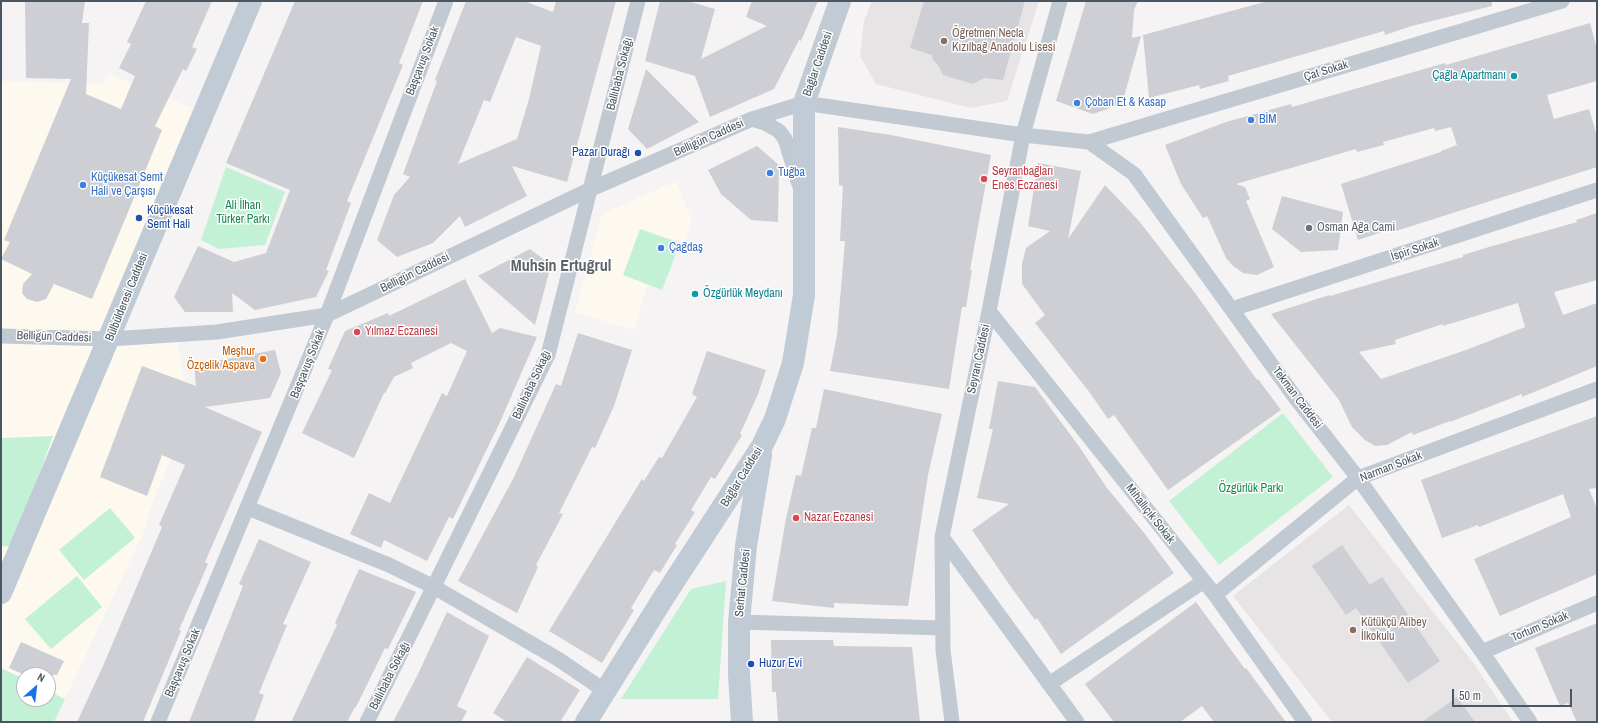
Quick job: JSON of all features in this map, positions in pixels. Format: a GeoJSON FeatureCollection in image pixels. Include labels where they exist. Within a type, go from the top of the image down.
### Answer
{"type":"FeatureCollection","features":[{"type":"Feature","properties":{"kind":"main road","name":"Bülbülderesi Caddesi"},"geometry":{"type":"LineString","coordinates":[[1,593],[110,339],[251,1]]}},
{"type":"Feature","properties":{"kind":"main road","name":"Bağlar Caddesi"},"geometry":{"type":"LineString","coordinates":[[586,722],[664,597],[762,446],[775,419],[793,363],[804,295],[804,102],[840,1]]}},
{"type":"Feature","properties":{"kind":"main road","name":"Serhat Caddesi"},"geometry":{"type":"LineString","coordinates":[[742,722],[739,675],[739,622],[746,546],[762,446]]}},
{"type":"Feature","properties":{"kind":"street","name":"Başçavuş Sokak"},"geometry":{"type":"LineString","coordinates":[[158,722],[328,315],[446,1]]}},
{"type":"Feature","properties":{"kind":"street","name":"Ballıbaba Sokağı"},"geometry":{"type":"LineString","coordinates":[[367,722],[548,355],[638,1]]}},
{"type":"Feature","properties":{"kind":"street","name":"Seyran Caddesi"},"geometry":{"type":"LineString","coordinates":[[952,722],[943,650],[942,537],[989,311],[1023,135],[1060,1]]}},
{"type":"Feature","properties":{"kind":"street","name":"Çat Sokak"},"geometry":{"type":"LineString","coordinates":[[1089,142],[1562,1]]}},
{"type":"Feature","properties":{"kind":"street","name":"Belligün Caddesi"},"geometry":{"type":"LineString","coordinates":[[1,336],[110,339],[217,332],[328,315],[590,189],[752,119],[804,102]]}},
{"type":"Feature","properties":{"kind":"street","name":"Tekman Caddesi"},"geometry":{"type":"LineString","coordinates":[[804,102],[1023,135],[1089,142],[1134,174],[1297,400],[1358,478],[1530,722]]}},
{"type":"Feature","properties":{"kind":"street","name":"Bağlar Caddesi"},"geometry":{"type":"LineString","coordinates":[[752,119],[773,126],[785,139],[805,200]]}},
{"type":"Feature","properties":{"kind":"street","name":"İspir Sokak"},"geometry":{"type":"LineString","coordinates":[[1232,309],[1597,190]]}},
{"type":"Feature","properties":{"kind":"street","name":"Mihallıçık Sokak"},"geometry":{"type":"LineString","coordinates":[[989,311],[1204,581],[1305,722]]}},
{"type":"Feature","properties":{"kind":"street","name":"Narman Sokak"},"geometry":{"type":"LineString","coordinates":[[1214,595],[1358,478],[1597,389]]}},
{"type":"Feature","properties":{"kind":"street"},"geometry":{"type":"LineString","coordinates":[[248,508],[389,565],[434,587],[558,659],[605,691]]}},
{"type":"Feature","properties":{"kind":"street"},"geometry":{"type":"LineString","coordinates":[[942,537],[1077,722]]}},
{"type":"Feature","properties":{"kind":"street"},"geometry":{"type":"LineString","coordinates":[[1049,684],[1204,581]]}},
{"type":"Feature","properties":{"kind":"street","name":"Tortum Sokak"},"geometry":{"type":"LineString","coordinates":[[1482,652],[1597,603]]}},
{"type":"Feature","properties":{"kind":"street"},"geometry":{"type":"LineString","coordinates":[[739,622],[943,628]]}},
{"type":"Feature","properties":{"kind":"shaded area","name":"Öğretmen Necla Kızılbağ Anadolu Lisesi"},"geometry":{"type":"Polygon","coordinates":[[[872,1],[1039,1],[1007,101],[971,108],[876,84],[860,56],[864,21],[872,1]]]}},
{"type":"Feature","properties":{"kind":"shaded area"},"geometry":{"type":"Polygon","coordinates":[[[109,74],[204,113],[110,338],[177,335],[185,391],[197,397],[149,511],[146,527],[54,722],[1,722],[1,81],[102,84],[109,74]]]}},
{"type":"Feature","properties":{"kind":"shaded area"},"geometry":{"type":"Polygon","coordinates":[[[676,181],[692,220],[685,242],[662,237],[634,330],[575,312],[602,214],[676,181]]]}},
{"type":"Feature","properties":{"kind":"shaded area","name":"Kütükçü Alibey İlkokulu"},"geometry":{"type":"Polygon","coordinates":[[[1349,505],[1474,664],[1513,722],[1332,722],[1233,596],[1349,505]]]}},
{"type":"Feature","properties":{"kind":"green space","name":"Ali İlhan Türker Parkı"},"geometry":{"type":"Polygon","coordinates":[[[226,167],[285,192],[265,245],[219,249],[201,240],[226,167]]]}},
{"type":"Feature","properties":{"kind":"green space"},"geometry":{"type":"Polygon","coordinates":[[[640,229],[680,243],[662,290],[623,275],[640,229]]]}},
{"type":"Feature","properties":{"kind":"green space","name":"Özgürlük Parkı"},"geometry":{"type":"Polygon","coordinates":[[[1283,413],[1333,477],[1219,565],[1169,501],[1283,413]]]}},
{"type":"Feature","properties":{"kind":"green space"},"geometry":{"type":"Polygon","coordinates":[[[53,436],[13,547],[1,546],[1,438],[53,436]]]}},
{"type":"Feature","properties":{"kind":"green space"},"geometry":{"type":"Polygon","coordinates":[[[110,508],[135,538],[84,580],[59,550],[110,508]]]}},
{"type":"Feature","properties":{"kind":"green space"},"geometry":{"type":"Polygon","coordinates":[[[77,576],[102,607],[51,649],[25,619],[77,576]]]}},
{"type":"Feature","properties":{"kind":"green space"},"geometry":{"type":"Polygon","coordinates":[[[726,581],[718,699],[621,699],[691,589],[726,581]]]}},
{"type":"Feature","properties":{"kind":"green space"},"geometry":{"type":"Polygon","coordinates":[[[1,668],[16,675],[16,707],[56,707],[56,695],[65,699],[54,722],[1,722],[1,668]]]}},
{"type":"Feature","properties":{"kind":"building","name":"Küçükesat Semt Hali ve Çarşısı"},"geometry":{"type":"Polygon","coordinates":[[[25,1],[85,1],[82,23],[89,23],[86,94],[121,109],[135,76],[119,68],[131,44],[127,42],[146,1],[212,1],[192,47],[197,49],[186,71],[183,69],[155,126],[162,130],[92,299],[54,284],[46,299],[37,302],[27,299],[22,293],[23,284],[32,274],[1,259],[10,242],[4,240],[71,79],[26,78],[25,1]]]}},
{"type":"Feature","properties":{"kind":"building"},"geometry":{"type":"Polygon","coordinates":[[[295,1],[423,1],[399,63],[403,65],[347,201],[351,203],[326,270],[329,271],[316,297],[255,310],[232,293],[233,312],[185,312],[174,297],[198,246],[234,262],[266,253],[290,190],[226,163],[295,1]]]}},
{"type":"Feature","properties":{"kind":"building"},"geometry":{"type":"Polygon","coordinates":[[[466,1],[524,1],[553,12],[556,1],[616,1],[567,182],[512,166],[527,196],[465,227],[460,216],[433,243],[397,257],[377,240],[394,195],[410,177],[403,174],[437,81],[435,80],[466,1]],[[516,37],[490,102],[484,100],[458,164],[517,139],[529,99],[541,46],[516,37]]]}},
{"type":"Feature","properties":{"kind":"building"},"geometry":{"type":"Polygon","coordinates":[[[660,1],[688,1],[715,9],[701,59],[767,26],[746,17],[752,1],[818,1],[801,41],[799,40],[774,89],[710,117],[695,76],[645,61],[660,1]]]}},
{"type":"Feature","properties":{"kind":"building","name":"Öğretmen Necla Kızılbağ Anadolu Lisesi"},"geometry":{"type":"Polygon","coordinates":[[[924,1],[1025,1],[1003,80],[985,78],[973,84],[943,75],[938,65],[933,60],[932,55],[910,48],[924,1]]]}},
{"type":"Feature","properties":{"kind":"building"},"geometry":{"type":"Polygon","coordinates":[[[1086,1],[1138,1],[1134,10],[1132,38],[1141,36],[1122,104],[1093,114],[1056,101],[1086,1]]]}},
{"type":"Feature","properties":{"kind":"building"},"geometry":{"type":"Polygon","coordinates":[[[1268,1],[1492,1],[1492,6],[1412,26],[1385,35],[1384,31],[1228,76],[1229,81],[1200,89],[1199,85],[1149,98],[1143,35],[1268,1]]]}},
{"type":"Feature","properties":{"kind":"building"},"geometry":{"type":"Polygon","coordinates":[[[1590,23],[1597,49],[1597,81],[1547,95],[1554,119],[1589,109],[1597,136],[1597,167],[1396,231],[1394,228],[1358,240],[1341,184],[1441,152],[1457,145],[1451,127],[1435,131],[1434,128],[1383,142],[1384,145],[1357,152],[1356,149],[1236,184],[1245,187],[1250,199],[1246,201],[1274,267],[1257,275],[1243,273],[1233,266],[1226,258],[1207,216],[1203,218],[1181,184],[1165,145],[1226,122],[1291,104],[1292,107],[1445,63],[1446,65],[1590,23]]]}},
{"type":"Feature","properties":{"kind":"building"},"geometry":{"type":"Polygon","coordinates":[[[646,69],[699,122],[647,149],[628,129],[646,69]]]}},
{"type":"Feature","properties":{"kind":"building"},"geometry":{"type":"Polygon","coordinates":[[[838,127],[891,135],[991,155],[970,270],[972,270],[966,307],[962,307],[949,389],[830,371],[837,335],[845,241],[840,241],[843,186],[839,185],[838,127]]]}},
{"type":"Feature","properties":{"kind":"building"},"geometry":{"type":"Polygon","coordinates":[[[757,146],[779,165],[778,222],[751,220],[721,194],[708,170],[757,146]]]}},
{"type":"Feature","properties":{"kind":"building"},"geometry":{"type":"Polygon","coordinates":[[[1038,163],[1081,171],[1068,239],[1105,185],[1139,221],[1195,293],[1257,380],[1258,379],[1281,410],[1168,490],[1114,415],[1108,419],[1090,393],[1035,323],[1045,315],[1022,284],[1022,264],[1026,248],[1050,231],[1028,226],[1038,163]]]}},
{"type":"Feature","properties":{"kind":"building","name":"Osman Ağa Cami"},"geometry":{"type":"Polygon","coordinates":[[[1282,196],[1343,212],[1338,250],[1301,252],[1272,229],[1282,196]]]}},
{"type":"Feature","properties":{"kind":"building"},"geometry":{"type":"Polygon","coordinates":[[[1597,213],[1597,280],[1554,292],[1563,315],[1597,303],[1597,366],[1522,397],[1522,394],[1413,435],[1412,432],[1387,445],[1375,446],[1365,440],[1352,427],[1339,400],[1271,314],[1329,295],[1330,296],[1463,257],[1463,255],[1489,247],[1577,222],[1576,220],[1597,213]],[[1518,303],[1443,326],[1443,324],[1395,340],[1396,344],[1359,352],[1381,379],[1466,350],[1525,327],[1518,303]]]}},
{"type":"Feature","properties":{"kind":"building"},"geometry":{"type":"Polygon","coordinates":[[[530,249],[551,265],[535,325],[478,276],[530,249]]]}},
{"type":"Feature","properties":{"kind":"building"},"geometry":{"type":"Polygon","coordinates":[[[465,279],[492,333],[500,328],[537,337],[500,422],[453,519],[449,517],[427,561],[384,540],[381,548],[350,534],[369,493],[390,503],[442,393],[447,396],[467,351],[451,343],[411,363],[413,368],[394,377],[384,393],[354,458],[302,433],[332,370],[328,369],[345,331],[388,313],[389,316],[465,279]]]}},
{"type":"Feature","properties":{"kind":"building"},"geometry":{"type":"Polygon","coordinates":[[[578,333],[632,350],[614,406],[595,448],[592,447],[559,513],[563,514],[536,565],[538,567],[517,613],[458,581],[514,477],[556,384],[561,386],[578,333]]]}},
{"type":"Feature","properties":{"kind":"building"},"geometry":{"type":"Polygon","coordinates":[[[275,350],[281,373],[270,398],[205,407],[262,432],[205,562],[208,564],[179,630],[181,631],[143,722],[77,722],[103,666],[162,527],[159,525],[185,465],[162,455],[147,496],[100,477],[142,366],[196,386],[194,365],[275,350]]]}},
{"type":"Feature","properties":{"kind":"building"},"geometry":{"type":"Polygon","coordinates":[[[707,351],[766,370],[758,394],[740,434],[742,435],[715,479],[711,477],[691,510],[695,512],[675,544],[677,545],[660,573],[654,570],[631,608],[634,610],[602,663],[549,631],[642,479],[644,481],[659,457],[662,458],[697,397],[692,394],[707,351]]]}},
{"type":"Feature","properties":{"kind":"building"},"geometry":{"type":"Polygon","coordinates":[[[998,381],[1035,387],[1078,445],[1107,488],[1145,534],[1174,573],[1061,654],[1037,618],[1035,620],[1011,587],[972,530],[1009,504],[977,498],[993,429],[989,429],[998,381]]]}},
{"type":"Feature","properties":{"kind":"building"},"geometry":{"type":"Polygon","coordinates":[[[824,389],[942,414],[928,475],[908,606],[834,603],[834,608],[772,601],[786,518],[796,475],[801,476],[812,428],[816,428],[824,389]]]}},
{"type":"Feature","properties":{"kind":"building"},"geometry":{"type":"Polygon","coordinates":[[[1597,416],[1597,488],[1589,489],[1597,509],[1597,574],[1500,616],[1474,559],[1571,517],[1563,494],[1479,527],[1478,525],[1442,538],[1421,480],[1597,416]]]}},
{"type":"Feature","properties":{"kind":"building"},"geometry":{"type":"Polygon","coordinates":[[[259,539],[311,562],[283,624],[287,625],[259,693],[264,695],[254,722],[189,722],[243,586],[239,584],[259,539]]]}},
{"type":"Feature","properties":{"kind":"building"},"geometry":{"type":"Polygon","coordinates":[[[1342,545],[1370,585],[1382,577],[1440,661],[1408,683],[1356,608],[1346,615],[1312,566],[1342,545]]]}},
{"type":"Feature","properties":{"kind":"building"},"geometry":{"type":"Polygon","coordinates":[[[359,569],[416,592],[388,649],[385,648],[347,722],[291,722],[337,625],[335,623],[359,569]]]}},
{"type":"Feature","properties":{"kind":"building"},"geometry":{"type":"Polygon","coordinates":[[[1196,602],[1286,722],[1214,722],[1202,706],[1180,722],[1114,722],[1085,684],[1196,602]]]}},
{"type":"Feature","properties":{"kind":"building"},"geometry":{"type":"Polygon","coordinates":[[[447,612],[489,636],[457,706],[467,711],[461,722],[393,722],[417,676],[447,612]]]}},
{"type":"Feature","properties":{"kind":"building"},"geometry":{"type":"Polygon","coordinates":[[[1597,623],[1597,722],[1577,722],[1568,703],[1560,706],[1535,648],[1597,623]]]}},
{"type":"Feature","properties":{"kind":"building"},"geometry":{"type":"Polygon","coordinates":[[[771,640],[833,640],[834,646],[912,647],[920,722],[778,722],[776,692],[772,692],[771,640]]]}},
{"type":"Feature","properties":{"kind":"building"},"geometry":{"type":"Polygon","coordinates":[[[21,642],[64,661],[57,675],[56,667],[16,667],[16,671],[9,668],[21,642]]]}},
{"type":"Feature","properties":{"kind":"building"},"geometry":{"type":"Polygon","coordinates":[[[527,657],[580,690],[560,722],[507,722],[493,713],[527,657]]]}},
{"type":"Feature","properties":{"kind":"building"},"geometry":{"type":"Polygon","coordinates":[[[1457,697],[1475,722],[1422,722],[1457,697]]]}},
{"type":"Feature","properties":{"kind":"place","name":"Öğretmen Necla Kızılbağ Anadolu Lisesi"},"geometry":{"type":"Point","coordinates":[944,41]}},
{"type":"Feature","properties":{"kind":"place","name":"Çağla Apartmanı"},"geometry":{"type":"Point","coordinates":[1514,76]}},
{"type":"Feature","properties":{"kind":"place","name":"Çoban Et & Kasap"},"geometry":{"type":"Point","coordinates":[1077,103]}},
{"type":"Feature","properties":{"kind":"place","name":"BİM"},"geometry":{"type":"Point","coordinates":[1251,120]}},
{"type":"Feature","properties":{"kind":"place","name":"Pazar Durağı"},"geometry":{"type":"Point","coordinates":[638,153]}},
{"type":"Feature","properties":{"kind":"place","name":"Tuğba"},"geometry":{"type":"Point","coordinates":[770,173]}},
{"type":"Feature","properties":{"kind":"place","name":"Seyranbağları Enes Eczanesi"},"geometry":{"type":"Point","coordinates":[984,179]}},
{"type":"Feature","properties":{"kind":"place","name":"Küçükesat Semt Hali ve Çarşısı"},"geometry":{"type":"Point","coordinates":[83,185]}},
{"type":"Feature","properties":{"kind":"place","name":"Küçükesat Semt Hali"},"geometry":{"type":"Point","coordinates":[139,218]}},
{"type":"Feature","properties":{"kind":"place","name":"Osman Ağa Cami"},"geometry":{"type":"Point","coordinates":[1309,228]}},
{"type":"Feature","properties":{"kind":"place","name":"Çağdaş"},"geometry":{"type":"Point","coordinates":[661,248]}},
{"type":"Feature","properties":{"kind":"place","name":"Özgürlük Meydanı"},"geometry":{"type":"Point","coordinates":[695,294]}},
{"type":"Feature","properties":{"kind":"place","name":"Yılmaz Eczanesi"},"geometry":{"type":"Point","coordinates":[357,332]}},
{"type":"Feature","properties":{"kind":"place","name":"Meşhur Özçelik Aspava"},"geometry":{"type":"Point","coordinates":[263,359]}},
{"type":"Feature","properties":{"kind":"place","name":"Nazar Eczanesi"},"geometry":{"type":"Point","coordinates":[796,518]}},
{"type":"Feature","properties":{"kind":"place","name":"Kütükçü Alibey İlkokulu"},"geometry":{"type":"Point","coordinates":[1353,630]}},
{"type":"Feature","properties":{"kind":"place","name":"Huzur Evi"},"geometry":{"type":"Point","coordinates":[751,664]}},
{"type":"Feature","properties":{"kind":"district","name":"Muhsin Ertuğrul"},"geometry":{"type":"Point","coordinates":[561,267]}}]}
